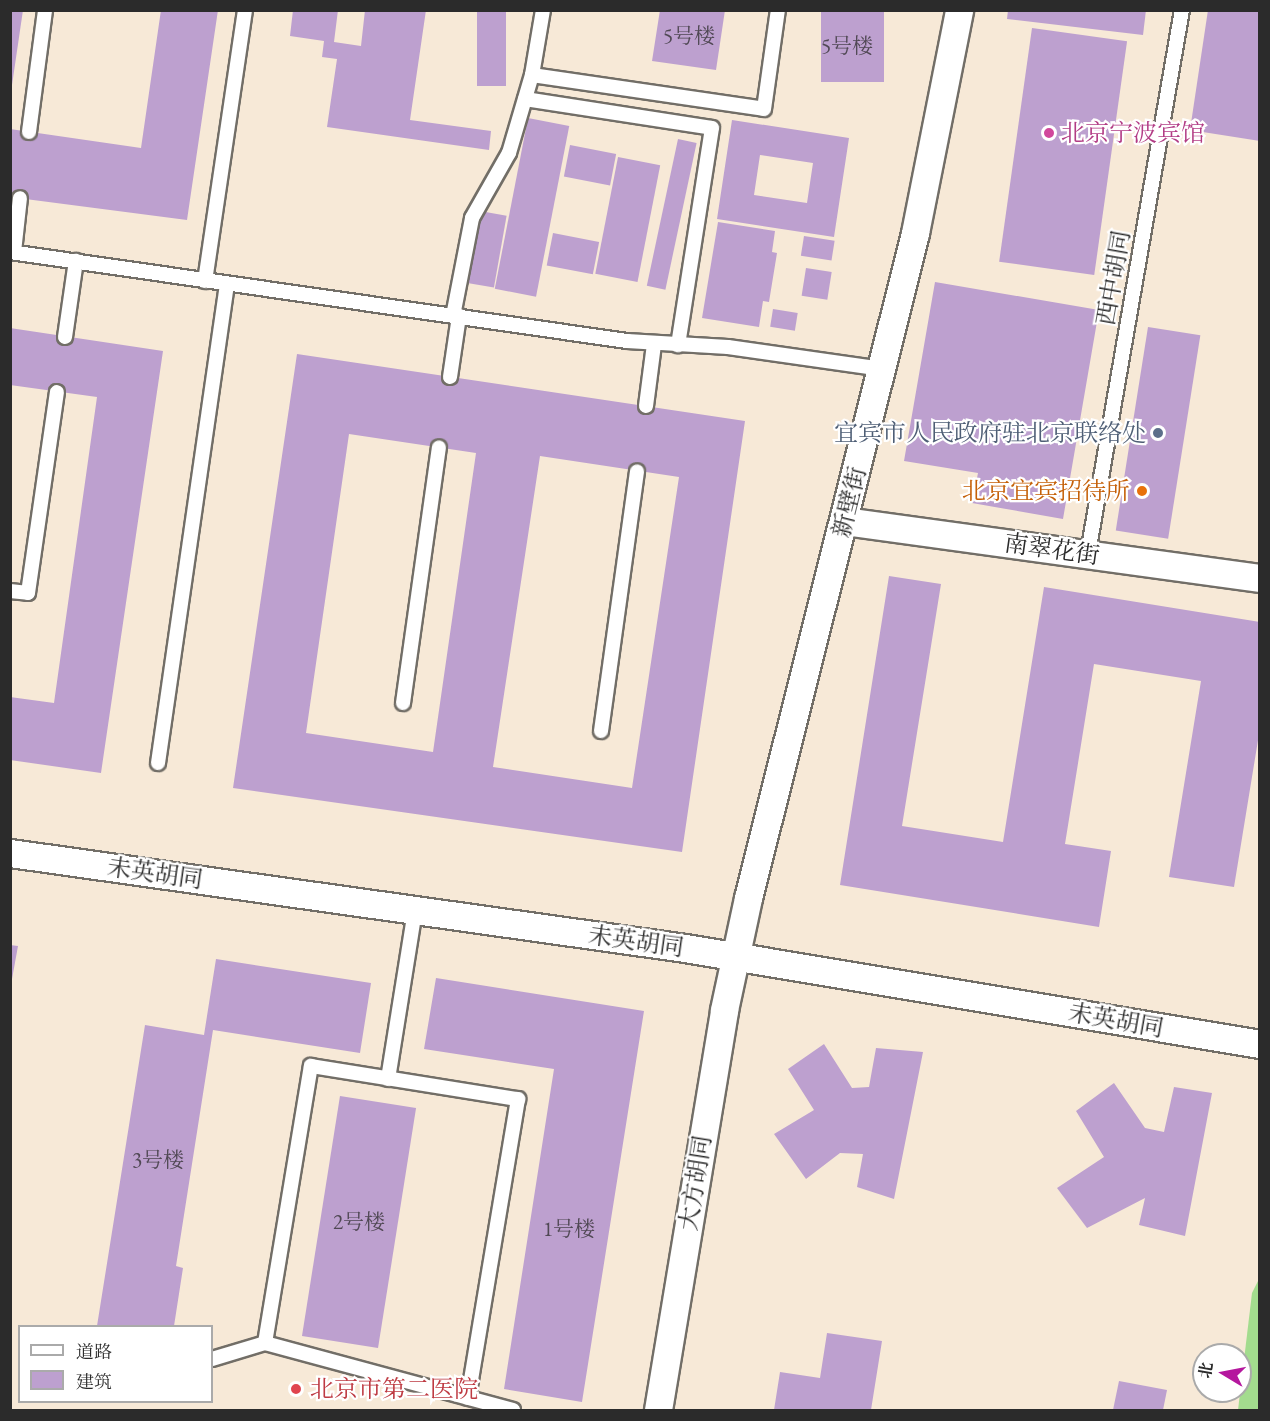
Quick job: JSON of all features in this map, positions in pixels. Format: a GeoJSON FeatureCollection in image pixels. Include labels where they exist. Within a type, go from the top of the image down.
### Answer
{"type":"FeatureCollection","features":[{"type":"Feature","properties":{"kind":"street","name":"新壁街"},"geometry":{"type":"LineString","coordinates":[[735,956],[915,233],[959,10]]}},
{"type":"Feature","properties":{"kind":"street","name":"南翠花街"},"geometry":{"type":"LineString","coordinates":[[844,521],[1260,578]]}},
{"type":"Feature","properties":{"kind":"street","name":"未英胡同"},"geometry":{"type":"LineString","coordinates":[[10,853],[735,956],[1260,1044]]}},
{"type":"Feature","properties":{"kind":"street","name":"大方胡同"},"geometry":{"type":"LineString","coordinates":[[658,1410],[724,1010],[735,956]]}},
{"type":"Feature","properties":{"kind":"lane"},"geometry":{"type":"LineString","coordinates":[[29,132],[45,10]]}},
{"type":"Feature","properties":{"kind":"lane"},"geometry":{"type":"LineString","coordinates":[[205,281],[245,10]]}},
{"type":"Feature","properties":{"kind":"lane"},"geometry":{"type":"LineString","coordinates":[[450,377],[456,316],[472,218],[509,153],[532,75],[543,10]]}},
{"type":"Feature","properties":{"kind":"lane"},"geometry":{"type":"LineString","coordinates":[[532,75],[764,109],[778,10]]}},
{"type":"Feature","properties":{"kind":"lane","name":"西中胡同"},"geometry":{"type":"LineString","coordinates":[[1088,553],[1182,10]]}},
{"type":"Feature","properties":{"kind":"lane"},"geometry":{"type":"LineString","coordinates":[[525,99],[712,128],[678,345]]}},
{"type":"Feature","properties":{"kind":"lane"},"geometry":{"type":"LineString","coordinates":[[20,198],[12,252],[654,344],[728,347],[882,369]]}},
{"type":"Feature","properties":{"kind":"lane"},"geometry":{"type":"LineString","coordinates":[[65,337],[76,261]]}},
{"type":"Feature","properties":{"kind":"lane"},"geometry":{"type":"LineString","coordinates":[[158,763],[226,284]]}},
{"type":"Feature","properties":{"kind":"lane"},"geometry":{"type":"LineString","coordinates":[[646,406],[654,344]]}},
{"type":"Feature","properties":{"kind":"lane"},"geometry":{"type":"LineString","coordinates":[[10,591],[28,593],[57,392]]}},
{"type":"Feature","properties":{"kind":"lane"},"geometry":{"type":"LineString","coordinates":[[403,703],[439,448]]}},
{"type":"Feature","properties":{"kind":"lane"},"geometry":{"type":"LineString","coordinates":[[601,731],[637,471]]}},
{"type":"Feature","properties":{"kind":"lane"},"geometry":{"type":"LineString","coordinates":[[388,1079],[415,910]]}},
{"type":"Feature","properties":{"kind":"lane"},"geometry":{"type":"LineString","coordinates":[[265,1343],[311,1066],[518,1099],[468,1398]]}},
{"type":"Feature","properties":{"kind":"lane"},"geometry":{"type":"LineString","coordinates":[[213,1359],[265,1343],[513,1410]]}},
{"type":"Feature","properties":{"kind":"green space"},"geometry":{"type":"Polygon","coordinates":[[[1259,1279],[1259,1410],[1238,1410],[1239,1403],[1252,1403],[1252,1343],[1246,1343],[1252,1293],[1259,1279]]]}},
{"type":"Feature","properties":{"kind":"building"},"geometry":{"type":"Polygon","coordinates":[[[10,10],[23,10],[12,85],[10,85],[10,10]]]}},
{"type":"Feature","properties":{"kind":"building"},"geometry":{"type":"Polygon","coordinates":[[[161,10],[218,10],[187,220],[10,197],[10,129],[141,148],[161,10]]]}},
{"type":"Feature","properties":{"kind":"building"},"geometry":{"type":"Polygon","coordinates":[[[293,10],[338,10],[334,42],[361,46],[365,10],[426,10],[410,120],[491,131],[489,150],[327,127],[337,59],[322,57],[324,41],[290,36],[293,10]]]}},
{"type":"Feature","properties":{"kind":"building"},"geometry":{"type":"Polygon","coordinates":[[[477,10],[506,10],[506,86],[477,86],[477,10]]]}},
{"type":"Feature","properties":{"kind":"building"},"geometry":{"type":"Polygon","coordinates":[[[660,10],[725,10],[716,70],[652,61],[660,10]]]}},
{"type":"Feature","properties":{"kind":"building"},"geometry":{"type":"Polygon","coordinates":[[[821,10],[884,10],[884,82],[821,82],[821,10]]]}},
{"type":"Feature","properties":{"kind":"building"},"geometry":{"type":"Polygon","coordinates":[[[1008,10],[1146,10],[1143,35],[1007,19],[1008,10]]]}},
{"type":"Feature","properties":{"kind":"building"},"geometry":{"type":"Polygon","coordinates":[[[1208,10],[1260,10],[1260,141],[1190,130],[1208,10]]]}},
{"type":"Feature","properties":{"kind":"building"},"geometry":{"type":"Polygon","coordinates":[[[1032,28],[1127,41],[1094,275],[999,262],[1032,28]]]}},
{"type":"Feature","properties":{"kind":"building"},"geometry":{"type":"Polygon","coordinates":[[[528,118],[569,126],[536,297],[495,289],[528,118]]]}},
{"type":"Feature","properties":{"kind":"building"},"geometry":{"type":"Polygon","coordinates":[[[732,120],[849,138],[834,237],[717,219],[732,120]],[[760,155],[754,195],[807,203],[813,163],[760,155]]]}},
{"type":"Feature","properties":{"kind":"building"},"geometry":{"type":"Polygon","coordinates":[[[678,139],[697,143],[665,290],[647,286],[678,139]]]}},
{"type":"Feature","properties":{"kind":"building"},"geometry":{"type":"Polygon","coordinates":[[[570,145],[616,154],[610,185],[564,176],[570,145]]]}},
{"type":"Feature","properties":{"kind":"building"},"geometry":{"type":"Polygon","coordinates":[[[618,157],[660,165],[638,282],[595,274],[618,157]]]}},
{"type":"Feature","properties":{"kind":"building"},"geometry":{"type":"Polygon","coordinates":[[[480,211],[507,216],[494,288],[467,283],[480,211]]]}},
{"type":"Feature","properties":{"kind":"building"},"geometry":{"type":"Polygon","coordinates":[[[718,222],[775,231],[772,252],[777,253],[769,302],[763,301],[759,327],[702,318],[718,222]]]}},
{"type":"Feature","properties":{"kind":"building"},"geometry":{"type":"Polygon","coordinates":[[[553,233],[599,242],[593,274],[547,265],[553,233]]]}},
{"type":"Feature","properties":{"kind":"building"},"geometry":{"type":"Polygon","coordinates":[[[804,236],[835,241],[831,261],[801,256],[804,236]]]}},
{"type":"Feature","properties":{"kind":"building"},"geometry":{"type":"Polygon","coordinates":[[[806,268],[832,272],[827,300],[802,296],[806,268]]]}},
{"type":"Feature","properties":{"kind":"building"},"geometry":{"type":"Polygon","coordinates":[[[935,282],[1099,310],[1063,519],[972,503],[978,473],[904,461],[935,282]]]}},
{"type":"Feature","properties":{"kind":"building"},"geometry":{"type":"Polygon","coordinates":[[[773,309],[798,313],[795,331],[770,327],[773,309]]]}},
{"type":"Feature","properties":{"kind":"building","name":"宜宾市人民政府驻北京联络处"},"geometry":{"type":"Polygon","coordinates":[[[1148,327],[1200,335],[1168,539],[1116,530],[1148,327]]]}},
{"type":"Feature","properties":{"kind":"building"},"geometry":{"type":"Polygon","coordinates":[[[10,328],[163,351],[101,773],[10,760],[10,697],[54,703],[97,397],[10,385],[10,328]]]}},
{"type":"Feature","properties":{"kind":"building"},"geometry":{"type":"Polygon","coordinates":[[[297,354],[745,421],[682,852],[233,788],[297,354]],[[349,434],[306,733],[433,752],[476,453],[349,434]],[[540,456],[493,767],[632,788],[679,477],[540,456]]]}},
{"type":"Feature","properties":{"kind":"building"},"geometry":{"type":"Polygon","coordinates":[[[889,576],[941,584],[902,826],[1003,842],[1044,587],[1260,622],[1260,728],[1234,887],[1169,877],[1201,681],[1094,664],[1065,844],[1111,851],[1099,927],[840,885],[889,576]]]}},
{"type":"Feature","properties":{"kind":"building"},"geometry":{"type":"Polygon","coordinates":[[[10,945],[18,946],[12,979],[10,979],[10,945]]]}},
{"type":"Feature","properties":{"kind":"building"},"geometry":{"type":"Polygon","coordinates":[[[216,959],[371,983],[360,1053],[213,1030],[176,1266],[183,1268],[174,1325],[97,1325],[145,1025],[204,1035],[216,959]]]}},
{"type":"Feature","properties":{"kind":"building"},"geometry":{"type":"Polygon","coordinates":[[[436,978],[644,1011],[582,1402],[504,1389],[554,1069],[424,1049],[436,978]]]}},
{"type":"Feature","properties":{"kind":"building"},"geometry":{"type":"Polygon","coordinates":[[[824,1044],[852,1088],[869,1087],[876,1048],[923,1052],[894,1199],[857,1187],[863,1154],[840,1153],[806,1179],[774,1134],[814,1110],[788,1069],[824,1044]]]}},
{"type":"Feature","properties":{"kind":"building"},"geometry":{"type":"Polygon","coordinates":[[[1114,1083],[1145,1128],[1164,1132],[1174,1087],[1212,1093],[1185,1236],[1139,1225],[1145,1198],[1087,1228],[1057,1188],[1104,1157],[1076,1111],[1114,1083]]]}},
{"type":"Feature","properties":{"kind":"building"},"geometry":{"type":"Polygon","coordinates":[[[340,1096],[416,1108],[378,1348],[302,1336],[340,1096]]]}},
{"type":"Feature","properties":{"kind":"building"},"geometry":{"type":"Polygon","coordinates":[[[827,1333],[882,1341],[871,1410],[774,1410],[780,1372],[820,1378],[827,1333]]]}},
{"type":"Feature","properties":{"kind":"building"},"geometry":{"type":"Polygon","coordinates":[[[1119,1381],[1167,1390],[1163,1410],[1113,1410],[1119,1381]]]}},
{"type":"Feature","properties":{"kind":"place","name":"北京宁波宾馆"},"geometry":{"type":"Point","coordinates":[1049,133]}},
{"type":"Feature","properties":{"kind":"place","name":"宜宾市人民政府驻北京联络处"},"geometry":{"type":"Point","coordinates":[1158,433]}},
{"type":"Feature","properties":{"kind":"place","name":"北京宜宾招待所"},"geometry":{"type":"Point","coordinates":[1142,491]}},
{"type":"Feature","properties":{"kind":"place","name":"北京市第二医院"},"geometry":{"type":"Point","coordinates":[296,1389]}}]}
